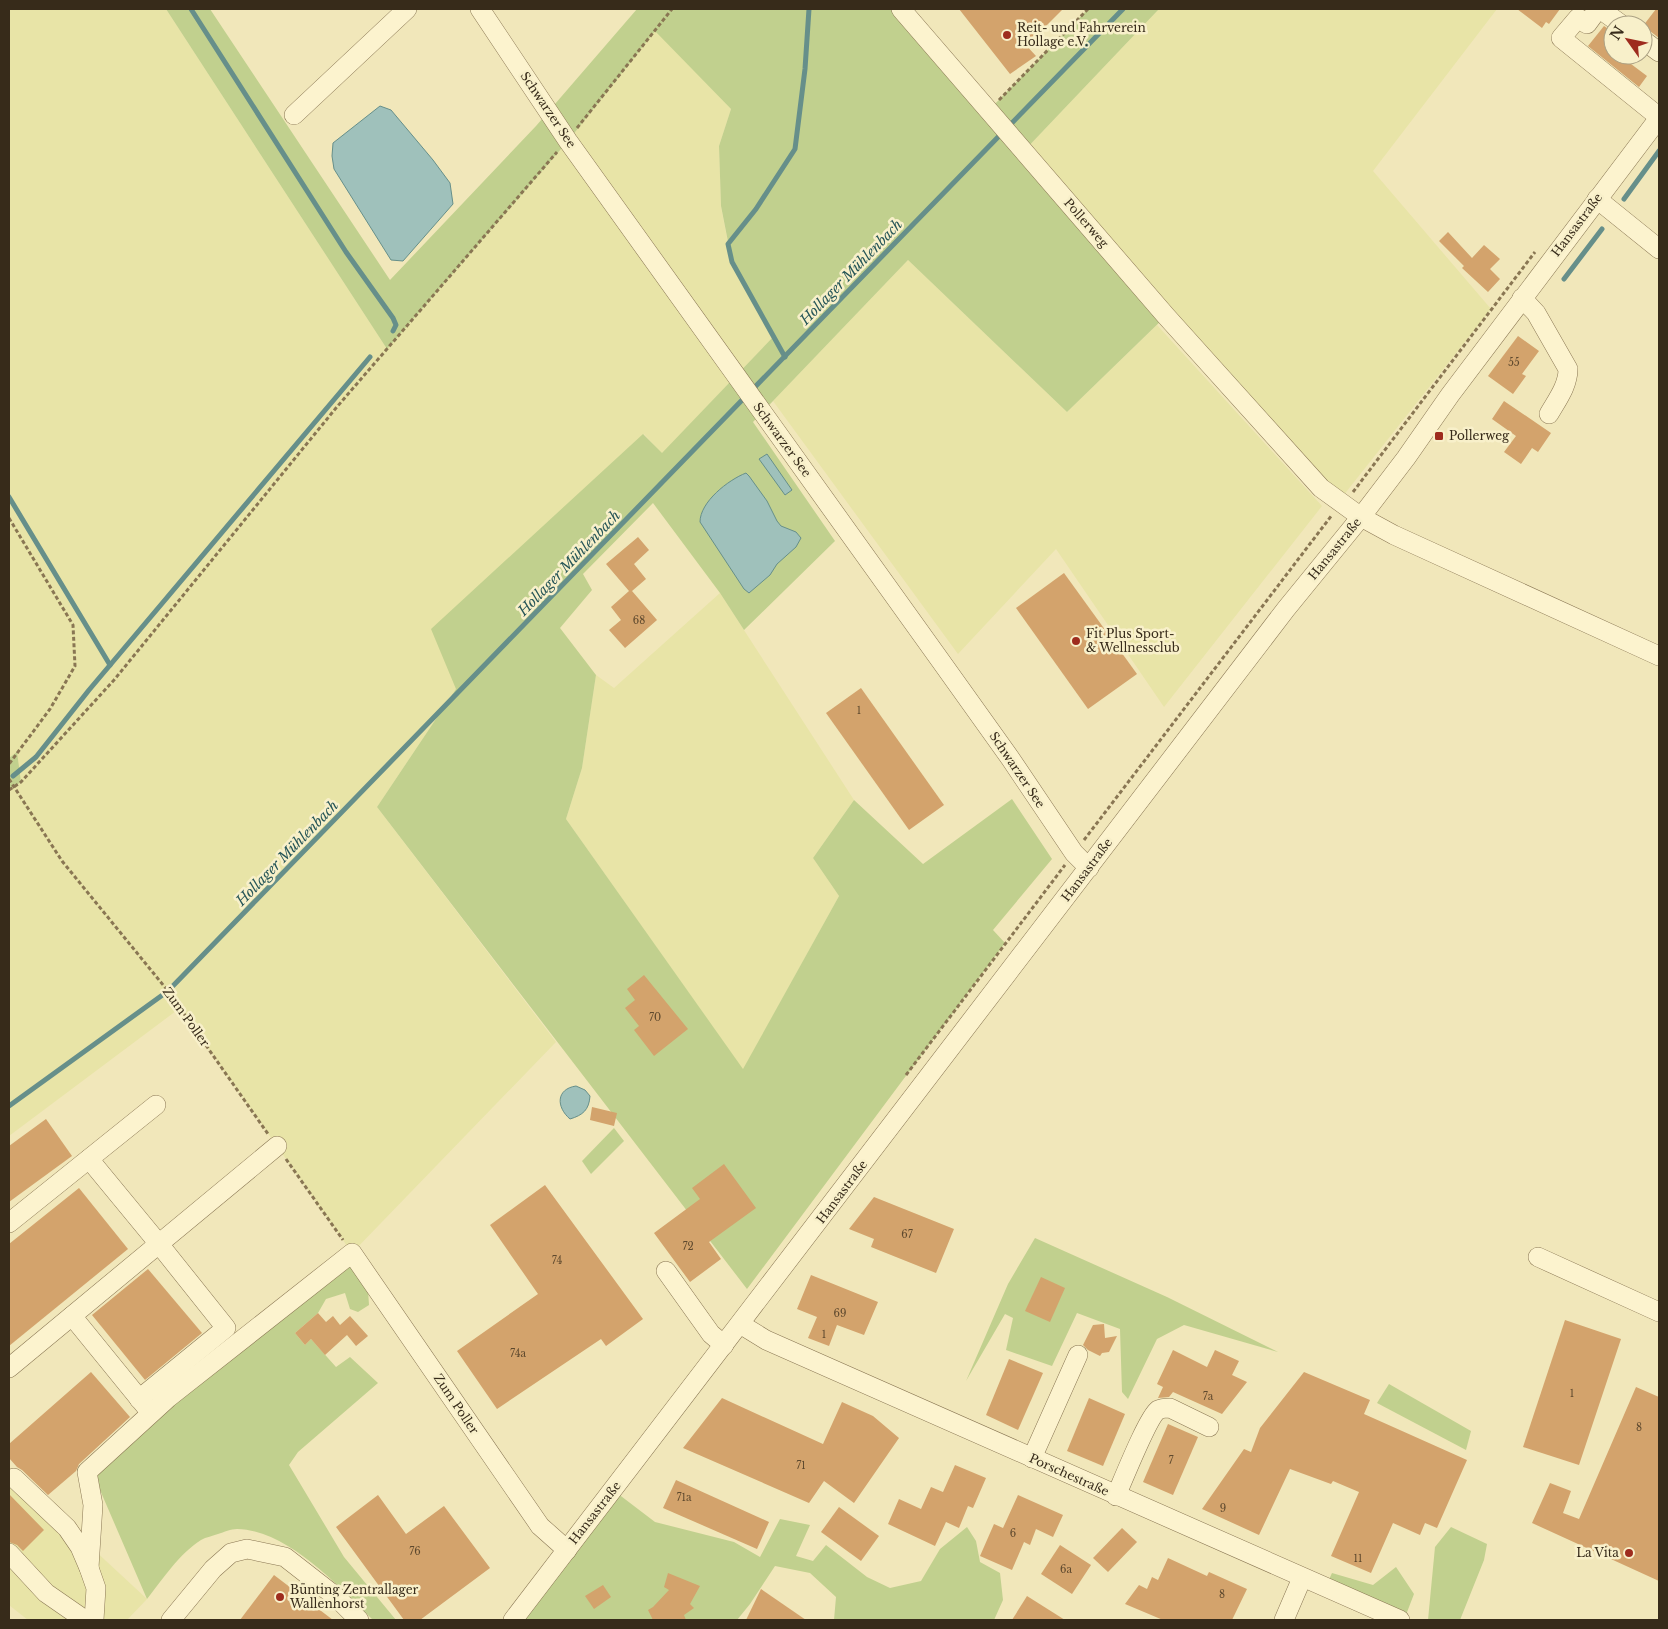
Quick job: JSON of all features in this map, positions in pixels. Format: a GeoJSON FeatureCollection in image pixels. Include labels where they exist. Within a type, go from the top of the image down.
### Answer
{"type":"FeatureCollection","features":[{"type":"Feature","properties":{"kind":"street"},"geometry":{"type":"LineString","coordinates":[[294,115],[407,9]]}},
{"type":"Feature","properties":{"kind":"street","name":"Schwarzer See"},"geometry":{"type":"LineString","coordinates":[[480,9],[568,141],[1010,758],[1074,853],[1089,868]]}},
{"type":"Feature","properties":{"kind":"street","name":"Pollerweg"},"geometry":{"type":"LineString","coordinates":[[901,9],[1166,316],[1321,488],[1362,517],[1394,535],[1659,656]]}},
{"type":"Feature","properties":{"kind":"street"},"geometry":{"type":"LineString","coordinates":[[1599,9],[1587,24],[1578,18],[1561,38],[1659,118]]}},
{"type":"Feature","properties":{"kind":"street","name":"Hansastraße"},"geometry":{"type":"LineString","coordinates":[[514,1620],[1286,609],[1362,517],[1522,298],[1659,118]]}},
{"type":"Feature","properties":{"kind":"street"},"geometry":{"type":"LineString","coordinates":[[1597,198],[1659,249]]}},
{"type":"Feature","properties":{"kind":"street"},"geometry":{"type":"LineString","coordinates":[[1522,298],[1536,313],[1568,369],[1568,378],[1565,386],[1548,414]]}},
{"type":"Feature","properties":{"kind":"street"},"geometry":{"type":"LineString","coordinates":[[9,1223],[156,1105]]}},
{"type":"Feature","properties":{"kind":"street"},"geometry":{"type":"LineString","coordinates":[[9,1368],[277,1146]]}},
{"type":"Feature","properties":{"kind":"street"},"geometry":{"type":"LineString","coordinates":[[89,1159],[226,1328],[139,1399]]}},
{"type":"Feature","properties":{"kind":"street"},"geometry":{"type":"LineString","coordinates":[[90,1568],[93,1505],[87,1472],[168,1398],[352,1253]]}},
{"type":"Feature","properties":{"kind":"street","name":"Zum Poller"},"geometry":{"type":"LineString","coordinates":[[352,1253],[540,1526],[567,1550]]}},
{"type":"Feature","properties":{"kind":"street"},"geometry":{"type":"LineString","coordinates":[[1538,1257],[1659,1312]]}},
{"type":"Feature","properties":{"kind":"street"},"geometry":{"type":"LineString","coordinates":[[666,1271],[711,1334],[724,1345]]}},
{"type":"Feature","properties":{"kind":"street"},"geometry":{"type":"LineString","coordinates":[[72,1316],[151,1414]]}},
{"type":"Feature","properties":{"kind":"street","name":"Porschestraße"},"geometry":{"type":"LineString","coordinates":[[740,1324],[766,1340],[1400,1620]]}},
{"type":"Feature","properties":{"kind":"street"},"geometry":{"type":"LineString","coordinates":[[1032,1458],[1078,1355]]}},
{"type":"Feature","properties":{"kind":"street"},"geometry":{"type":"LineString","coordinates":[[1116,1496],[1150,1422],[1158,1410],[1170,1408],[1209,1427]]}},
{"type":"Feature","properties":{"kind":"street"},"geometry":{"type":"LineString","coordinates":[[14,1478],[67,1528],[80,1547],[90,1568],[96,1588],[94,1620]]}},
{"type":"Feature","properties":{"kind":"street"},"geometry":{"type":"LineString","coordinates":[[171,1620],[213,1569],[231,1553],[247,1549],[285,1557],[335,1596],[359,1620]]}},
{"type":"Feature","properties":{"kind":"street"},"geometry":{"type":"LineString","coordinates":[[9,1553],[46,1593],[85,1620]]}},
{"type":"Feature","properties":{"kind":"street"},"geometry":{"type":"LineString","coordinates":[[1284,1620],[1302,1578]]}},
{"type":"Feature","properties":{"kind":"path"},"geometry":{"type":"LineString","coordinates":[[9,790],[20,782],[114,680],[336,408],[568,141],[672,9]]}},
{"type":"Feature","properties":{"kind":"path"},"geometry":{"type":"LineString","coordinates":[[988,112],[1088,9]]}},
{"type":"Feature","properties":{"kind":"path"},"geometry":{"type":"LineString","coordinates":[[9,518],[73,625],[75,666],[50,709],[9,764]]}},
{"type":"Feature","properties":{"kind":"path","name":"Zum Poller"},"geometry":{"type":"LineString","coordinates":[[9,779],[62,861],[168,991],[352,1253]]}},
{"type":"Feature","properties":{"kind":"shaded area"},"geometry":{"type":"Polygon","coordinates":[[[9,9],[166,9],[387,349],[568,141],[655,30],[731,109],[719,146],[721,207],[732,263],[774,336],[662,454],[644,434],[456,689],[377,807],[556,1042],[352,1253],[180,1008],[9,1136],[9,9]]]}},
{"type":"Feature","properties":{"kind":"shaded area"},"geometry":{"type":"Polygon","coordinates":[[[1159,9],[1497,9],[1373,171],[1491,309],[1339,501],[1024,151],[1159,9]]]}},
{"type":"Feature","properties":{"kind":"shaded area"},"geometry":{"type":"Polygon","coordinates":[[[908,260],[1067,412],[1157,325],[1322,506],[1164,707],[1056,549],[958,654],[773,401],[908,260]]]}},
{"type":"Feature","properties":{"kind":"shaded area"},"geometry":{"type":"Polygon","coordinates":[[[720,593],[854,800],[813,858],[839,896],[743,1070],[566,819],[582,768],[596,675],[614,688],[720,593]]]}},
{"type":"Feature","properties":{"kind":"shaded area"},"geometry":{"type":"Polygon","coordinates":[[[9,1471],[147,1599],[127,1620],[28,1620],[9,1605],[9,1471]]]}},
{"type":"Feature","properties":{"kind":"green space"},"geometry":{"type":"Polygon","coordinates":[[[166,9],[210,9],[390,280],[536,126],[637,9],[901,9],[988,111],[1088,9],[1159,9],[1024,151],[1166,316],[1067,412],[908,260],[753,422],[835,541],[744,630],[720,593],[653,503],[583,574],[592,590],[560,628],[596,675],[582,768],[566,819],[743,1069],[839,896],[813,858],[854,800],[923,864],[1012,799],[1052,859],[993,930],[1005,943],[747,1289],[377,807],[456,689],[431,629],[643,434],[662,453],[774,336],[732,262],[721,206],[719,146],[731,109],[655,31],[568,141],[387,349],[166,9]]]}},
{"type":"Feature","properties":{"kind":"green space"},"geometry":{"type":"Polygon","coordinates":[[[17,752],[21,782],[9,790],[9,758],[17,752]]]}},
{"type":"Feature","properties":{"kind":"green space"},"geometry":{"type":"Polygon","coordinates":[[[614,1128],[624,1141],[591,1174],[582,1161],[614,1128]]]}},
{"type":"Feature","properties":{"kind":"green space"},"geometry":{"type":"Polygon","coordinates":[[[1035,1238],[1167,1297],[1278,1352],[1184,1325],[1157,1339],[1128,1399],[1122,1392],[1120,1329],[1077,1313],[1052,1366],[1006,1350],[1013,1318],[1005,1314],[966,1381],[1008,1284],[1035,1238]]]}},
{"type":"Feature","properties":{"kind":"green space"},"geometry":{"type":"Polygon","coordinates":[[[340,1253],[368,1290],[369,1305],[358,1312],[350,1309],[345,1293],[326,1299],[318,1313],[295,1333],[305,1345],[311,1339],[336,1367],[350,1357],[378,1383],[298,1452],[289,1465],[344,1557],[396,1620],[373,1620],[311,1562],[275,1539],[256,1532],[237,1529],[205,1538],[193,1546],[172,1567],[147,1599],[97,1483],[87,1472],[340,1253]]]}},
{"type":"Feature","properties":{"kind":"green space"},"geometry":{"type":"Polygon","coordinates":[[[1389,1384],[1471,1431],[1466,1450],[1377,1403],[1389,1384]]]}},
{"type":"Feature","properties":{"kind":"green space"},"geometry":{"type":"Polygon","coordinates":[[[613,1490],[655,1522],[734,1542],[760,1557],[780,1519],[810,1525],[796,1556],[813,1561],[826,1545],[867,1577],[890,1588],[921,1581],[940,1549],[967,1527],[976,1541],[980,1562],[1000,1573],[1003,1600],[994,1620],[834,1620],[836,1597],[810,1573],[775,1566],[737,1620],[513,1620],[613,1490]]]}},
{"type":"Feature","properties":{"kind":"green space"},"geometry":{"type":"Polygon","coordinates":[[[1451,1527],[1487,1544],[1484,1560],[1460,1620],[1428,1620],[1435,1547],[1451,1527]]]}},
{"type":"Feature","properties":{"kind":"green space"},"geometry":{"type":"Polygon","coordinates":[[[1396,1567],[1414,1594],[1404,1620],[1325,1588],[1332,1573],[1373,1585],[1396,1567]]]}},
{"type":"Feature","properties":{"kind":"water"},"geometry":{"type":"Polygon","coordinates":[[[380,106],[391,110],[450,183],[453,204],[403,261],[391,260],[334,169],[332,156],[333,143],[380,106]]]}},
{"type":"Feature","properties":{"kind":"water"},"geometry":{"type":"Polygon","coordinates":[[[767,454],[792,490],[785,495],[759,459],[767,454]]]}},
{"type":"Feature","properties":{"kind":"water"},"geometry":{"type":"Polygon","coordinates":[[[746,473],[767,501],[781,526],[796,532],[801,538],[796,547],[777,564],[770,575],[749,593],[744,589],[700,522],[701,514],[716,493],[731,481],[746,473]]]}},
{"type":"Feature","properties":{"kind":"water"},"geometry":{"type":"Polygon","coordinates":[[[576,1086],[585,1090],[590,1096],[587,1108],[578,1116],[570,1119],[562,1109],[560,1099],[565,1091],[576,1086]]]}},
{"type":"Feature","properties":{"kind":"building","name":"Reit- und Fahrverein Hollage e.V."},"geometry":{"type":"Polygon","coordinates":[[[959,9],[1063,9],[1046,26],[1024,43],[1036,56],[1010,74],[959,9]]]}},
{"type":"Feature","properties":{"kind":"building"},"geometry":{"type":"Polygon","coordinates":[[[1517,9],[1560,9],[1549,24],[1546,22],[1542,28],[1517,9]]]}},
{"type":"Feature","properties":{"kind":"building"},"geometry":{"type":"Polygon","coordinates":[[[1656,9],[1659,9],[1659,38],[1653,33],[1653,15],[1651,15],[1656,9]]]}},
{"type":"Feature","properties":{"kind":"building"},"geometry":{"type":"Polygon","coordinates":[[[1603,27],[1603,58],[1588,46],[1603,27]]]}},
{"type":"Feature","properties":{"kind":"building"},"geometry":{"type":"Polygon","coordinates":[[[1612,65],[1632,65],[1647,76],[1639,87],[1612,65]]]}},
{"type":"Feature","properties":{"kind":"building"},"geometry":{"type":"Polygon","coordinates":[[[1448,232],[1472,258],[1484,245],[1500,259],[1490,269],[1500,279],[1488,292],[1462,268],[1464,266],[1439,241],[1448,232]]]}},
{"type":"Feature","properties":{"kind":"building"},"geometry":{"type":"Polygon","coordinates":[[[1518,336],[1539,351],[1522,374],[1526,376],[1513,394],[1488,376],[1518,336]]]}},
{"type":"Feature","properties":{"kind":"building"},"geometry":{"type":"Polygon","coordinates":[[[1504,401],[1551,433],[1538,452],[1532,448],[1521,464],[1504,452],[1516,436],[1492,419],[1504,401]]]}},
{"type":"Feature","properties":{"kind":"building"},"geometry":{"type":"Polygon","coordinates":[[[638,537],[649,550],[634,564],[646,579],[632,591],[657,620],[625,648],[609,630],[621,620],[611,607],[629,591],[606,564],[638,537]]]}},
{"type":"Feature","properties":{"kind":"building","name":"Fit Plus Sport- & Wellnessclub"},"geometry":{"type":"Polygon","coordinates":[[[1064,573],[1137,674],[1088,709],[1016,608],[1064,573]]]}},
{"type":"Feature","properties":{"kind":"building"},"geometry":{"type":"Polygon","coordinates":[[[861,688],[944,805],[909,830],[826,713],[861,688]]]}},
{"type":"Feature","properties":{"kind":"building"},"geometry":{"type":"Polygon","coordinates":[[[644,975],[688,1029],[654,1056],[634,1030],[639,1026],[625,1008],[635,1000],[627,989],[644,975]]]}},
{"type":"Feature","properties":{"kind":"building"},"geometry":{"type":"Polygon","coordinates":[[[592,1107],[617,1113],[614,1126],[590,1120],[592,1107]]]}},
{"type":"Feature","properties":{"kind":"building"},"geometry":{"type":"Polygon","coordinates":[[[46,1119],[72,1156],[9,1202],[9,1146],[46,1119]]]}},
{"type":"Feature","properties":{"kind":"building"},"geometry":{"type":"Polygon","coordinates":[[[724,1164],[756,1208],[709,1242],[721,1259],[690,1282],[654,1233],[700,1199],[692,1188],[724,1164]]]}},
{"type":"Feature","properties":{"kind":"building"},"geometry":{"type":"Polygon","coordinates":[[[545,1185],[643,1319],[606,1346],[601,1339],[497,1409],[457,1351],[538,1294],[490,1225],[545,1185]]]}},
{"type":"Feature","properties":{"kind":"building"},"geometry":{"type":"Polygon","coordinates":[[[79,1188],[128,1249],[9,1346],[9,1244],[79,1188]]]}},
{"type":"Feature","properties":{"kind":"building"},"geometry":{"type":"Polygon","coordinates":[[[874,1197],[954,1229],[936,1273],[871,1247],[874,1239],[849,1229],[874,1197]]]}},
{"type":"Feature","properties":{"kind":"building"},"geometry":{"type":"Polygon","coordinates":[[[148,1269],[202,1333],[145,1380],[92,1315],[148,1269]]]}},
{"type":"Feature","properties":{"kind":"building"},"geometry":{"type":"Polygon","coordinates":[[[811,1275],[878,1302],[864,1335],[837,1325],[829,1346],[808,1338],[817,1317],[797,1309],[811,1275]]]}},
{"type":"Feature","properties":{"kind":"building"},"geometry":{"type":"Polygon","coordinates":[[[1041,1277],[1065,1288],[1050,1322],[1025,1311],[1041,1277]]]}},
{"type":"Feature","properties":{"kind":"building"},"geometry":{"type":"Polygon","coordinates":[[[318,1313],[326,1322],[333,1316],[340,1325],[350,1316],[368,1336],[356,1346],[347,1335],[325,1355],[311,1339],[305,1345],[295,1333],[318,1313]]]}},
{"type":"Feature","properties":{"kind":"building"},"geometry":{"type":"Polygon","coordinates":[[[1565,1320],[1621,1339],[1579,1465],[1523,1447],[1565,1320]]]}},
{"type":"Feature","properties":{"kind":"building"},"geometry":{"type":"Polygon","coordinates":[[[1104,1324],[1105,1338],[1117,1336],[1109,1352],[1102,1353],[1100,1356],[1083,1345],[1093,1325],[1104,1324]]]}},
{"type":"Feature","properties":{"kind":"building"},"geometry":{"type":"Polygon","coordinates":[[[1173,1350],[1207,1367],[1215,1350],[1239,1361],[1232,1375],[1247,1382],[1222,1414],[1173,1392],[1169,1397],[1158,1398],[1163,1387],[1157,1384],[1173,1350]]]}},
{"type":"Feature","properties":{"kind":"building"},"geometry":{"type":"Polygon","coordinates":[[[1009,1359],[1043,1373],[1018,1430],[986,1415],[1009,1359]]]}},
{"type":"Feature","properties":{"kind":"building"},"geometry":{"type":"Polygon","coordinates":[[[91,1372],[130,1417],[79,1464],[76,1471],[48,1495],[9,1458],[9,1444],[91,1372]]]}},
{"type":"Feature","properties":{"kind":"building"},"geometry":{"type":"Polygon","coordinates":[[[1304,1372],[1370,1400],[1364,1414],[1467,1460],[1437,1528],[1425,1523],[1420,1535],[1393,1523],[1371,1573],[1331,1556],[1359,1492],[1333,1481],[1331,1484],[1290,1469],[1259,1535],[1202,1509],[1244,1449],[1251,1452],[1260,1428],[1304,1372]]]}},
{"type":"Feature","properties":{"kind":"building"},"geometry":{"type":"Polygon","coordinates":[[[1636,1387],[1659,1397],[1659,1581],[1532,1523],[1550,1483],[1571,1491],[1563,1513],[1579,1519],[1636,1387]]]}},
{"type":"Feature","properties":{"kind":"building"},"geometry":{"type":"Polygon","coordinates":[[[722,1398],[823,1444],[842,1402],[873,1416],[899,1438],[854,1503],[824,1481],[809,1503],[683,1448],[722,1398]]]}},
{"type":"Feature","properties":{"kind":"building"},"geometry":{"type":"Polygon","coordinates":[[[1089,1398],[1125,1414],[1103,1466],[1067,1451],[1089,1398]]]}},
{"type":"Feature","properties":{"kind":"building"},"geometry":{"type":"Polygon","coordinates":[[[1168,1424],[1198,1437],[1173,1495],[1143,1482],[1168,1424]]]}},
{"type":"Feature","properties":{"kind":"building"},"geometry":{"type":"Polygon","coordinates":[[[955,1465],[986,1478],[973,1508],[968,1506],[959,1528],[946,1522],[935,1546],[888,1524],[899,1499],[921,1509],[931,1487],[943,1492],[955,1465]]]}},
{"type":"Feature","properties":{"kind":"building"},"geometry":{"type":"Polygon","coordinates":[[[676,1480],[769,1522],[757,1549],[663,1508],[676,1480]]]}},
{"type":"Feature","properties":{"kind":"building"},"geometry":{"type":"Polygon","coordinates":[[[9,1494],[44,1530],[23,1551],[17,1545],[9,1542],[9,1494]]]}},
{"type":"Feature","properties":{"kind":"building"},"geometry":{"type":"Polygon","coordinates":[[[378,1495],[406,1534],[444,1506],[490,1568],[420,1620],[404,1620],[336,1527],[378,1495]]]}},
{"type":"Feature","properties":{"kind":"building"},"geometry":{"type":"Polygon","coordinates":[[[1018,1495],[1063,1515],[1053,1537],[1036,1529],[1030,1545],[1024,1542],[1012,1570],[980,1556],[994,1524],[1003,1528],[1018,1495]]]}},
{"type":"Feature","properties":{"kind":"building"},"geometry":{"type":"Polygon","coordinates":[[[839,1507],[879,1536],[861,1561],[821,1532],[839,1507]]]}},
{"type":"Feature","properties":{"kind":"building"},"geometry":{"type":"Polygon","coordinates":[[[1122,1528],[1137,1542],[1108,1572],[1093,1558],[1122,1528]]]}},
{"type":"Feature","properties":{"kind":"building"},"geometry":{"type":"Polygon","coordinates":[[[1060,1545],[1091,1565],[1072,1594],[1041,1574],[1060,1545]]]}},
{"type":"Feature","properties":{"kind":"building"},"geometry":{"type":"Polygon","coordinates":[[[1168,1558],[1207,1576],[1209,1572],[1247,1589],[1232,1620],[1163,1620],[1125,1604],[1139,1585],[1147,1589],[1152,1577],[1158,1580],[1168,1558]]]}},
{"type":"Feature","properties":{"kind":"building"},"geometry":{"type":"Polygon","coordinates":[[[668,1573],[700,1586],[690,1604],[694,1608],[684,1615],[686,1620],[653,1620],[648,1610],[669,1590],[664,1587],[668,1573]]]}},
{"type":"Feature","properties":{"kind":"building","name":"Bünting Zentrallager Wallenhorst"},"geometry":{"type":"Polygon","coordinates":[[[274,1575],[333,1620],[240,1620],[274,1575]]]}},
{"type":"Feature","properties":{"kind":"building"},"geometry":{"type":"Polygon","coordinates":[[[603,1585],[611,1597],[594,1609],[585,1596],[603,1585]]]}},
{"type":"Feature","properties":{"kind":"building"},"geometry":{"type":"Polygon","coordinates":[[[761,1589],[806,1620],[746,1620],[761,1589]]]}},
{"type":"Feature","properties":{"kind":"building"},"geometry":{"type":"Polygon","coordinates":[[[1027,1596],[1065,1620],[1012,1620],[1027,1596]]]}},
{"type":"Feature","properties":{"kind":"waterway"},"geometry":{"type":"LineString","coordinates":[[191,9],[346,252],[393,318],[396,325],[393,331]]}},
{"type":"Feature","properties":{"kind":"waterway"},"geometry":{"type":"LineString","coordinates":[[785,357],[732,262],[728,244],[756,209],[795,149],[805,69],[809,9]]}},
{"type":"Feature","properties":{"kind":"waterway","name":"Hollager Mühlenbach"},"geometry":{"type":"LineString","coordinates":[[1008,127],[1123,9]]}},
{"type":"Feature","properties":{"kind":"waterway","name":"Hollager Mühlenbach"},"geometry":{"type":"LineString","coordinates":[[752,390],[1002,133]]}},
{"type":"Feature","properties":{"kind":"waterway"},"geometry":{"type":"LineString","coordinates":[[1624,199],[1659,151]]}},
{"type":"Feature","properties":{"kind":"waterway"},"geometry":{"type":"LineString","coordinates":[[1564,279],[1602,229]]}},
{"type":"Feature","properties":{"kind":"waterway"},"geometry":{"type":"LineString","coordinates":[[13,776],[36,757],[89,690],[370,357]]}},
{"type":"Feature","properties":{"kind":"waterway","name":"Hollager Mühlenbach"},"geometry":{"type":"LineString","coordinates":[[9,1106],[168,991],[746,396]]}},
{"type":"Feature","properties":{"kind":"waterway"},"geometry":{"type":"LineString","coordinates":[[9,497],[110,665]]}},
{"type":"Feature","properties":{"kind":"place","name":"Reit- und Fahrverein Hollage e.V."},"geometry":{"type":"Point","coordinates":[1007,35]}},
{"type":"Feature","properties":{"kind":"place","name":"Pollerweg"},"geometry":{"type":"Point","coordinates":[1439,436]}},
{"type":"Feature","properties":{"kind":"place","name":"Fit Plus Sport- & Wellnessclub"},"geometry":{"type":"Point","coordinates":[1076,641]}},
{"type":"Feature","properties":{"kind":"place","name":"La Vita"},"geometry":{"type":"Point","coordinates":[1629,1553]}},
{"type":"Feature","properties":{"kind":"place","name":"Bünting Zentrallager Wallenhorst"},"geometry":{"type":"Point","coordinates":[280,1597]}}]}
